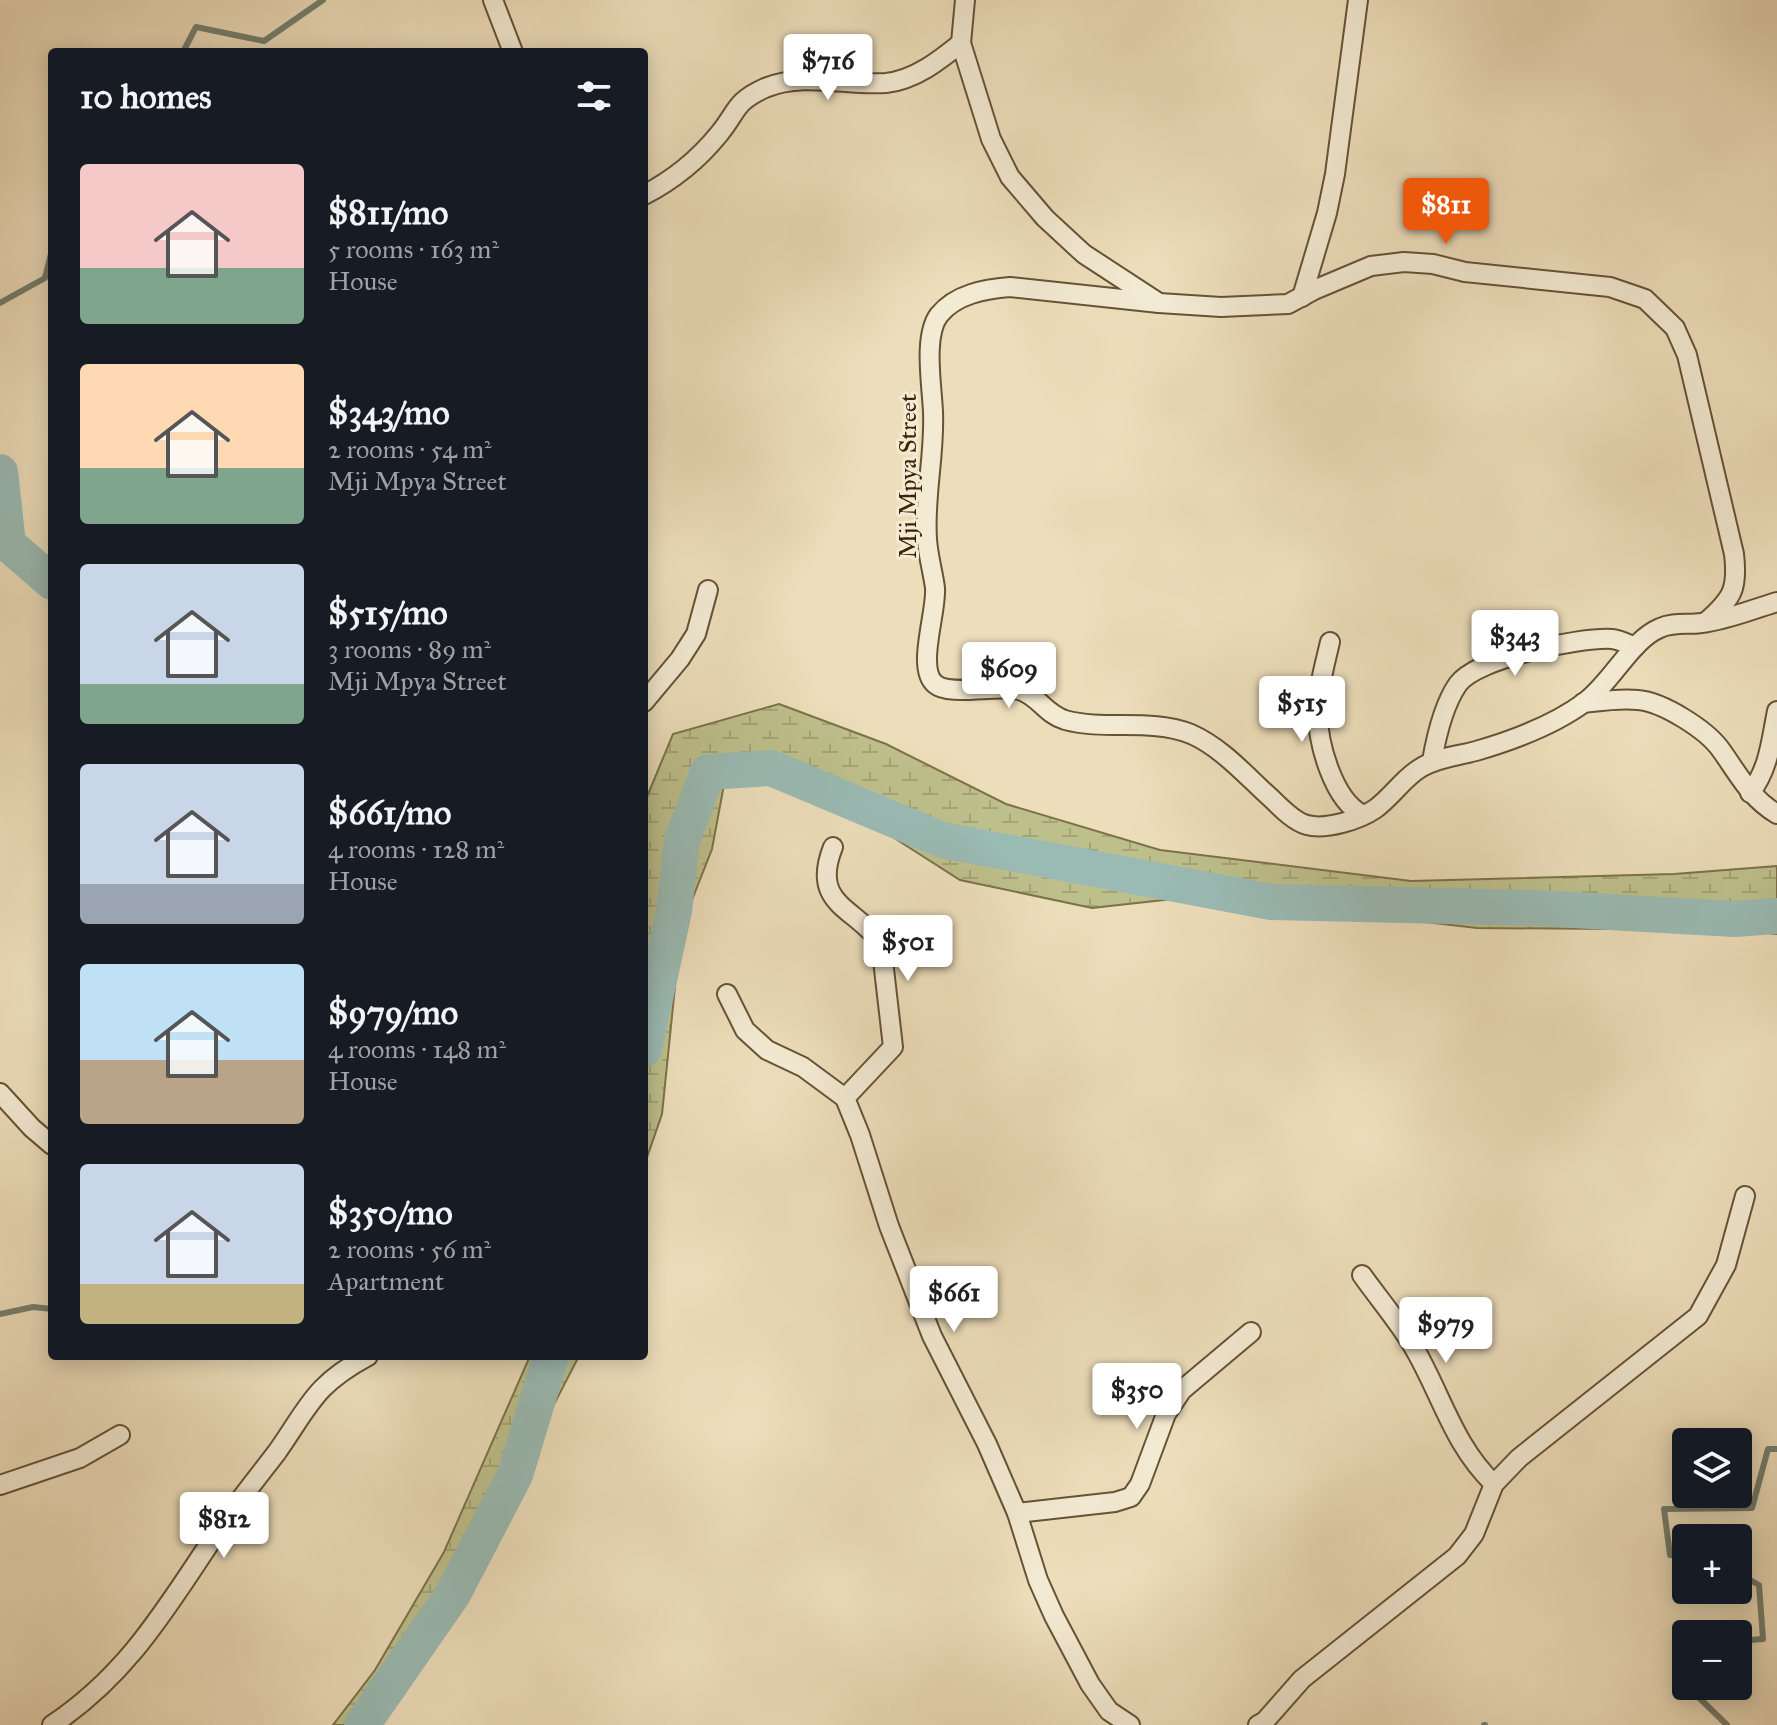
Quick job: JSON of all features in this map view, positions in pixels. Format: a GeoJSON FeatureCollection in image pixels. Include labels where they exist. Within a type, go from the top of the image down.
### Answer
{"type":"FeatureCollection","features":[{"type":"Feature","properties":{"kind":"street"},"geometry":{"type":"LineString","coordinates":[[493,0],[511,48]]}},
{"type":"Feature","properties":{"kind":"street"},"geometry":{"type":"LineString","coordinates":[[965,0],[961,43],[991,139],[1010,177],[1045,218],[1084,254],[1159,303],[1221,307],[1288,304],[1371,266],[1404,262],[1433,264],[1465,272],[1610,287],[1645,299],[1675,328],[1687,355],[1734,554],[1736,574],[1733,593],[1705,623]]}},
{"type":"Feature","properties":{"kind":"street"},"geometry":{"type":"LineString","coordinates":[[1302,297],[1335,174],[1358,0]]}},
{"type":"Feature","properties":{"kind":"street"},"geometry":{"type":"LineString","coordinates":[[648,193],[695,161],[721,132],[739,103],[768,87],[810,80],[889,83],[932,66],[961,43]]}},
{"type":"Feature","properties":{"kind":"street","name":"Mji Mpya Street"},"geometry":{"type":"LineString","coordinates":[[1159,303],[1010,287],[968,295],[937,317],[930,350],[933,446],[927,538],[936,590],[927,656],[930,675],[936,685],[949,690],[1001,687],[1021,690],[1034,697],[1048,714],[1065,720],[1156,726],[1191,735],[1233,763],[1284,810],[1306,825],[1325,826],[1375,809],[1418,769],[1432,761],[1501,743],[1534,730],[1583,703],[1603,687],[1635,647]]}},
{"type":"Feature","properties":{"kind":"street"},"geometry":{"type":"LineString","coordinates":[[648,697],[696,634],[708,590]]}},
{"type":"Feature","properties":{"kind":"street"},"geometry":{"type":"LineString","coordinates":[[1432,761],[1441,722],[1458,684],[1468,675],[1547,646],[1615,639],[1635,647],[1659,628],[1705,623],[1777,602]]}},
{"type":"Feature","properties":{"kind":"street"},"geometry":{"type":"LineString","coordinates":[[1330,642],[1317,711],[1320,730],[1336,788],[1352,809],[1363,815]]}},
{"type":"Feature","properties":{"kind":"street"},"geometry":{"type":"LineString","coordinates":[[1583,703],[1641,700],[1666,710],[1707,735],[1719,747],[1750,793],[1777,814]]}},
{"type":"Feature","properties":{"kind":"street"},"geometry":{"type":"LineString","coordinates":[[1750,793],[1766,767],[1777,711]]}},
{"type":"Feature","properties":{"kind":"street"},"geometry":{"type":"LineString","coordinates":[[833,847],[826,878],[836,901],[845,912],[872,931],[881,943],[893,1047],[845,1098]]}},
{"type":"Feature","properties":{"kind":"street"},"geometry":{"type":"LineString","coordinates":[[727,994],[745,1030],[767,1050],[803,1067],[845,1098],[889,1226],[932,1336],[987,1444],[1017,1513],[1038,1580],[1070,1648],[1109,1711],[1130,1725]]}},
{"type":"Feature","properties":{"kind":"street"},"geometry":{"type":"LineString","coordinates":[[0,1093],[48,1142]]}},
{"type":"Feature","properties":{"kind":"street"},"geometry":{"type":"LineString","coordinates":[[1258,1725],[1302,1679],[1457,1556],[1474,1534],[1494,1484],[1519,1458],[1698,1316],[1726,1265],[1745,1196]]}},
{"type":"Feature","properties":{"kind":"street"},"geometry":{"type":"LineString","coordinates":[[1362,1275],[1413,1345],[1463,1450],[1476,1468],[1494,1484]]}},
{"type":"Feature","properties":{"kind":"street"},"geometry":{"type":"LineString","coordinates":[[1017,1513],[1115,1502],[1131,1497],[1140,1484],[1166,1414],[1182,1390],[1251,1332]]}},
{"type":"Feature","properties":{"kind":"street"},"geometry":{"type":"LineString","coordinates":[[52,1725],[106,1682],[131,1657],[177,1595],[228,1516],[278,1450],[308,1402],[325,1384],[361,1360]]}},
{"type":"Feature","properties":{"kind":"street"},"geometry":{"type":"LineString","coordinates":[[0,1485],[80,1458],[120,1435]]}},
{"type":"Feature","properties":{"kind":"green space"},"geometry":{"type":"Polygon","coordinates":[[[779,704],[886,744],[1006,804],[1160,850],[1411,881],[1674,874],[1777,866],[1777,934],[1738,930],[1477,928],[1200,896],[1092,908],[960,880],[838,802],[790,776],[728,763],[712,849],[681,928],[662,1114],[648,1154],[648,794],[673,734],[779,704]]]}},
{"type":"Feature","properties":{"kind":"green space"},"geometry":{"type":"Polygon","coordinates":[[[528,1360],[577,1360],[482,1544],[405,1667],[360,1725],[333,1725],[375,1670],[444,1552],[528,1360]]]}},
{"type":"Feature","properties":{"kind":"waterway"},"geometry":{"type":"LineString","coordinates":[[185,48],[196,27],[264,41],[323,0]]}},
{"type":"Feature","properties":{"kind":"waterway"},"geometry":{"type":"LineString","coordinates":[[0,303],[45,278],[48,266]]}},
{"type":"Feature","properties":{"kind":"waterway"},"geometry":{"type":"LineString","coordinates":[[0,472],[8,544],[48,579]]}},
{"type":"Feature","properties":{"kind":"waterway"},"geometry":{"type":"LineString","coordinates":[[648,1031],[674,911],[682,840],[708,772],[771,768],[942,840],[1271,902],[1538,908],[1734,919],[1777,916]]}},
{"type":"Feature","properties":{"kind":"waterway"},"geometry":{"type":"LineString","coordinates":[[0,1314],[33,1307],[48,1309]]}},
{"type":"Feature","properties":{"kind":"waterway"},"geometry":{"type":"LineString","coordinates":[[362,1725],[453,1594],[515,1475],[550,1360]]}},
{"type":"Feature","properties":{"kind":"waterway"},"geometry":{"type":"LineString","coordinates":[[1672,1555],[1664,1509],[1752,1508],[1768,1449],[1777,1449]]}},
{"type":"Feature","properties":{"kind":"waterway"},"geometry":{"type":"LineString","coordinates":[[1752,1581],[1759,1585],[1763,1639],[1752,1640]]}},
{"type":"Feature","properties":{"kind":"waterway"},"geometry":{"type":"LineString","coordinates":[[1701,1700],[1727,1725]]}}]}
